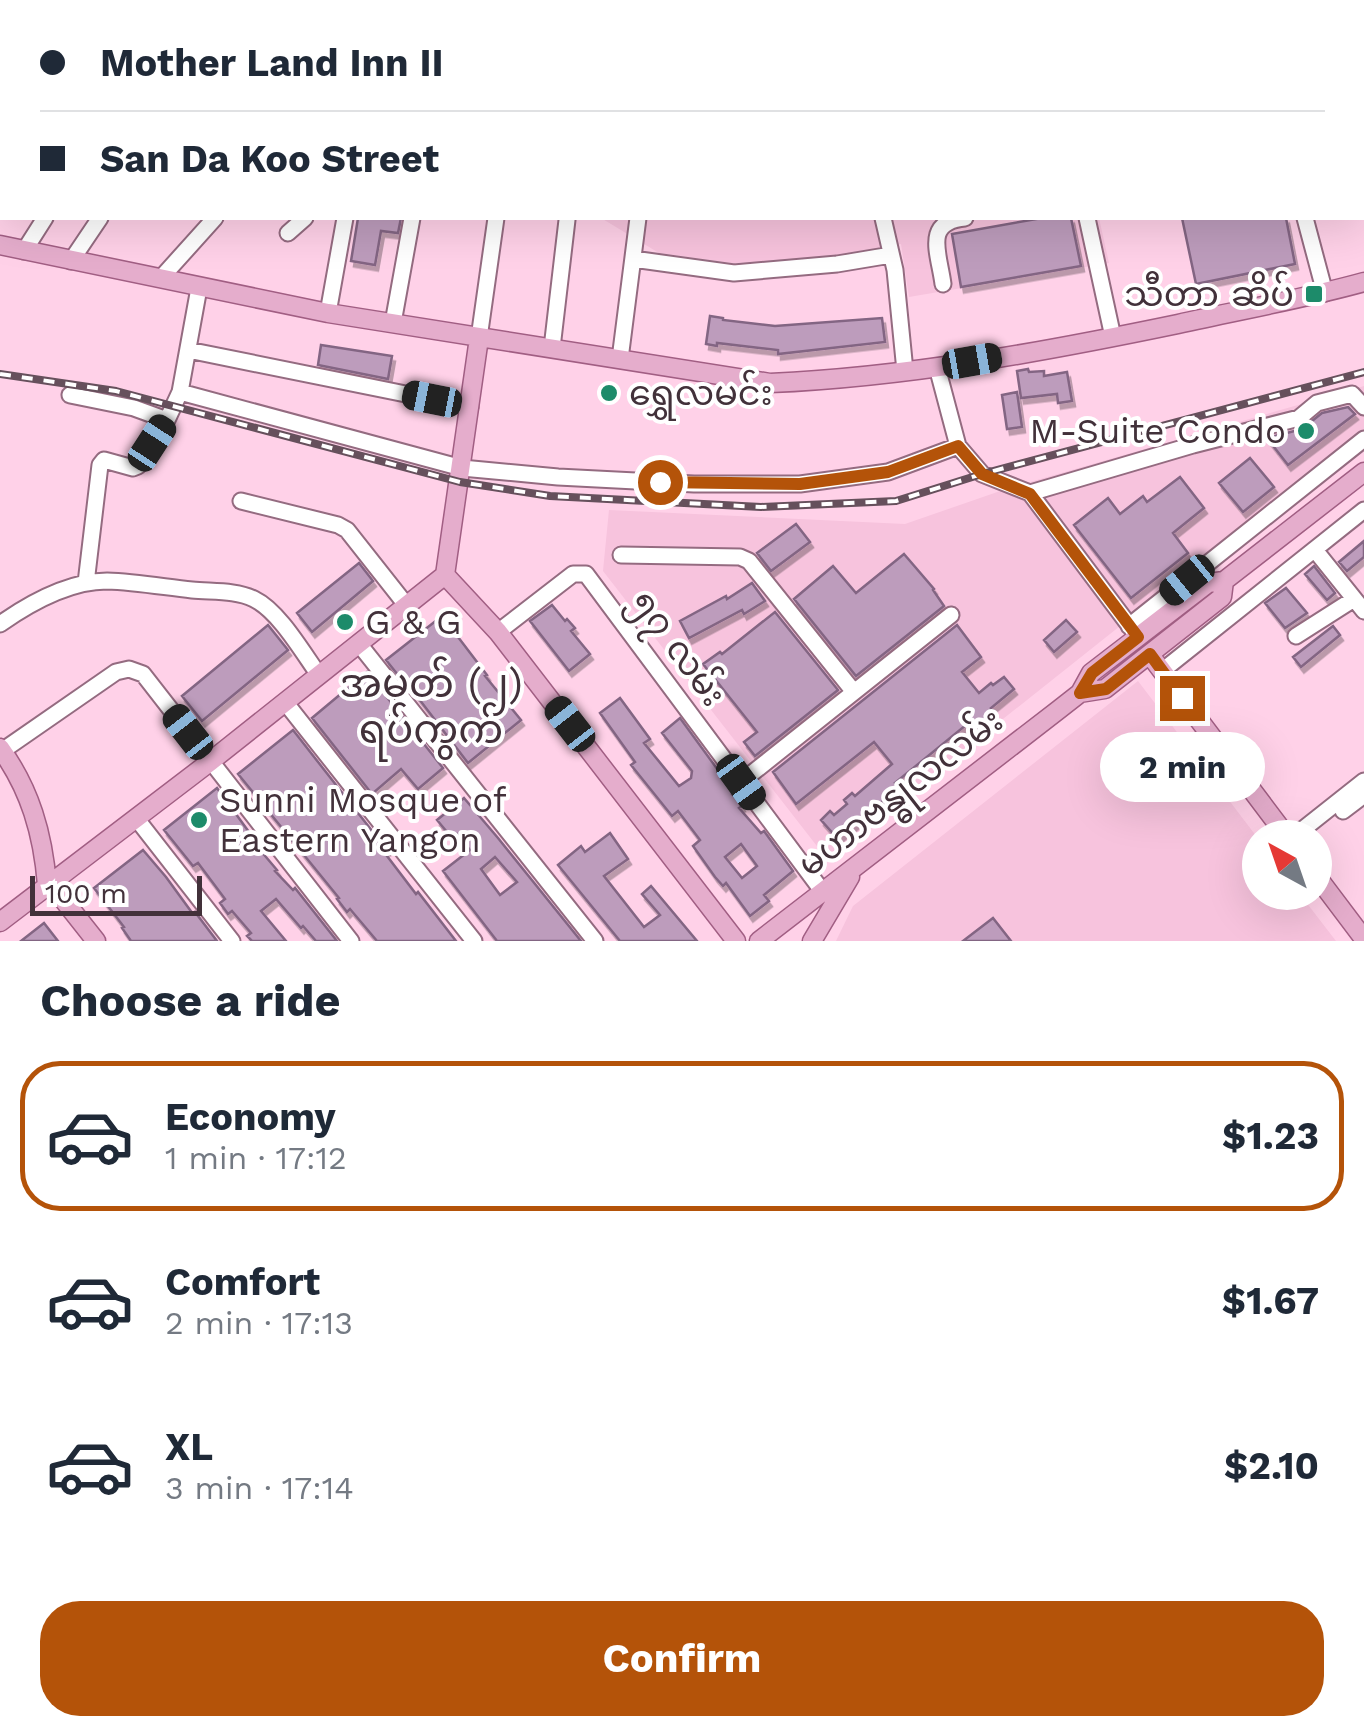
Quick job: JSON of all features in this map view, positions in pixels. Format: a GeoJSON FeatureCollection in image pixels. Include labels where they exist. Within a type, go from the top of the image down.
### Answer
{"type":"FeatureCollection","features":[{"type":"Feature","properties":{"kind":"main road"},"geometry":{"type":"LineString","coordinates":[[0,245],[328,312],[395,314],[479,338],[770,383],[843,380],[937,367],[1113,337],[1364,282]]}},
{"type":"Feature","properties":{"kind":"main road"},"geometry":{"type":"LineString","coordinates":[[0,922],[446,575],[479,338]]}},
{"type":"Feature","properties":{"kind":"main road","name":"မဟာဗန္ဓုလလမ်း"},"geometry":{"type":"LineString","coordinates":[[759,941],[1080,693],[1092,673],[1134,631],[1208,583],[1224,581],[1364,472]]}},
{"type":"Feature","properties":{"kind":"main road"},"geometry":{"type":"LineString","coordinates":[[446,575],[498,632],[736,941]]}},
{"type":"Feature","properties":{"kind":"main road","name":"မဟာဗန္ဓုလလမ်း"},"geometry":{"type":"LineString","coordinates":[[1080,693],[1106,689],[1222,597],[1224,581]]}},
{"type":"Feature","properties":{"kind":"main road"},"geometry":{"type":"LineString","coordinates":[[1150,654],[1276,820]]}},
{"type":"Feature","properties":{"kind":"main road"},"geometry":{"type":"LineString","coordinates":[[1,749],[33,810],[44,849],[47,885],[96,941]]}},
{"type":"Feature","properties":{"kind":"main road"},"geometry":{"type":"LineString","coordinates":[[812,941],[857,866]]}},
{"type":"Feature","properties":{"kind":"main road"},"geometry":{"type":"LineString","coordinates":[[1332,896],[1364,938]]}},
{"type":"Feature","properties":{"kind":"street"},"geometry":{"type":"LineString","coordinates":[[24,251],[44,220]]}},
{"type":"Feature","properties":{"kind":"street"},"geometry":{"type":"LineString","coordinates":[[71,260],[99,220]]}},
{"type":"Feature","properties":{"kind":"street"},"geometry":{"type":"LineString","coordinates":[[160,278],[213,220]]}},
{"type":"Feature","properties":{"kind":"street"},"geometry":{"type":"LineString","coordinates":[[288,233],[303,220]]}},
{"type":"Feature","properties":{"kind":"street"},"geometry":{"type":"LineString","coordinates":[[328,312],[345,220]]}},
{"type":"Feature","properties":{"kind":"street"},"geometry":{"type":"LineString","coordinates":[[395,314],[412,220]]}},
{"type":"Feature","properties":{"kind":"street"},"geometry":{"type":"LineString","coordinates":[[479,338],[496,220]]}},
{"type":"Feature","properties":{"kind":"street"},"geometry":{"type":"LineString","coordinates":[[552,348],[567,220]]}},
{"type":"Feature","properties":{"kind":"street"},"geometry":{"type":"LineString","coordinates":[[620,360],[638,220]]}},
{"type":"Feature","properties":{"kind":"street"},"geometry":{"type":"LineString","coordinates":[[884,220],[905,371]]}},
{"type":"Feature","properties":{"kind":"street"},"geometry":{"type":"LineString","coordinates":[[943,284],[936,236],[948,220]]}},
{"type":"Feature","properties":{"kind":"street"},"geometry":{"type":"LineString","coordinates":[[1088,220],[1113,337]]}},
{"type":"Feature","properties":{"kind":"street"},"geometry":{"type":"LineString","coordinates":[[1306,220],[1325,293]]}},
{"type":"Feature","properties":{"kind":"street"},"geometry":{"type":"LineString","coordinates":[[633,259],[734,273],[892,255]]}},
{"type":"Feature","properties":{"kind":"street"},"geometry":{"type":"LineString","coordinates":[[86,583],[100,465],[104,460],[138,466],[167,420],[180,392],[199,288]]}},
{"type":"Feature","properties":{"kind":"street"},"geometry":{"type":"LineString","coordinates":[[188,350],[470,407]]}},
{"type":"Feature","properties":{"kind":"street"},"geometry":{"type":"LineString","coordinates":[[937,367],[958,446],[982,474],[1030,494],[1134,631],[1364,439]]}},
{"type":"Feature","properties":{"kind":"street"},"geometry":{"type":"LineString","coordinates":[[180,392],[462,468],[558,477],[694,484],[800,484],[888,472],[958,446]]}},
{"type":"Feature","properties":{"kind":"street"},"geometry":{"type":"LineString","coordinates":[[1030,494],[1298,418],[1317,404],[1352,394],[1364,407]]}},
{"type":"Feature","properties":{"kind":"street"},"geometry":{"type":"LineString","coordinates":[[70,395],[134,408],[167,420]]}},
{"type":"Feature","properties":{"kind":"street"},"geometry":{"type":"LineString","coordinates":[[241,501],[338,524],[347,530],[407,606]]}},
{"type":"Feature","properties":{"kind":"street"},"geometry":{"type":"LineString","coordinates":[[1162,671],[1364,510]]}},
{"type":"Feature","properties":{"kind":"street"},"geometry":{"type":"LineString","coordinates":[[1296,636],[1359,605],[1314,550]]}},
{"type":"Feature","properties":{"kind":"street"},"geometry":{"type":"LineString","coordinates":[[621,556],[740,557],[749,561],[854,692]]}},
{"type":"Feature","properties":{"kind":"street","name":"၅၇ လမ်း"},"geometry":{"type":"LineString","coordinates":[[498,632],[573,574],[586,574],[823,892]]}},
{"type":"Feature","properties":{"kind":"street"},"geometry":{"type":"LineString","coordinates":[[0,624],[30,605],[86,583],[148,584],[238,594],[256,600],[272,613],[319,675]]}},
{"type":"Feature","properties":{"kind":"street"},"geometry":{"type":"LineString","coordinates":[[741,782],[952,616]]}},
{"type":"Feature","properties":{"kind":"street"},"geometry":{"type":"LineString","coordinates":[[360,644],[595,941]]}},
{"type":"Feature","properties":{"kind":"street"},"geometry":{"type":"LineString","coordinates":[[1,749],[116,672],[129,669],[144,674],[351,941]]}},
{"type":"Feature","properties":{"kind":"street"},"geometry":{"type":"LineString","coordinates":[[285,702],[474,941]]}},
{"type":"Feature","properties":{"kind":"street"},"geometry":{"type":"LineString","coordinates":[[1313,820],[1364,781]]}},
{"type":"Feature","properties":{"kind":"street"},"geometry":{"type":"LineString","coordinates":[[1331,820],[1364,794]]}},
{"type":"Feature","properties":{"kind":"street"},"geometry":{"type":"LineString","coordinates":[[136,818],[232,941]]}},
{"type":"Feature","properties":{"kind":"shaded area"},"geometry":{"type":"Polygon","coordinates":[[[604,220],[1099,220],[1109,263],[909,297],[901,244],[837,255],[738,264],[659,253],[604,220]]]}},
{"type":"Feature","properties":{"kind":"shaded area"},"geometry":{"type":"Polygon","coordinates":[[[1364,386],[1364,432],[827,859],[603,571],[609,510],[905,524],[1006,489],[1364,386]]]}},
{"type":"Feature","properties":{"kind":"shaded area"},"geometry":{"type":"Polygon","coordinates":[[[1138,681],[1244,820],[1242,910],[1312,910],[1336,941],[836,941],[853,906],[1138,681]]]}},
{"type":"Feature","properties":{"kind":"building"},"geometry":{"type":"Polygon","coordinates":[[[358,220],[401,220],[398,233],[381,231],[375,265],[351,261],[358,220]]]}},
{"type":"Feature","properties":{"kind":"building"},"geometry":{"type":"Polygon","coordinates":[[[1031,220],[1071,220],[1081,266],[961,287],[952,234],[1031,220]]]}},
{"type":"Feature","properties":{"kind":"building"},"geometry":{"type":"Polygon","coordinates":[[[1182,220],[1286,220],[1295,264],[1196,284],[1182,220]]]}},
{"type":"Feature","properties":{"kind":"building"},"geometry":{"type":"Polygon","coordinates":[[[710,316],[775,326],[882,318],[885,342],[778,354],[778,350],[717,346],[706,344],[710,316]]]}},
{"type":"Feature","properties":{"kind":"building"},"geometry":{"type":"Polygon","coordinates":[[[321,345],[392,356],[388,379],[318,365],[321,345]]]}},
{"type":"Feature","properties":{"kind":"building"},"geometry":{"type":"Polygon","coordinates":[[[1017,371],[1044,371],[1044,376],[1067,372],[1072,401],[1058,403],[1057,394],[1021,398],[1017,371]]]}},
{"type":"Feature","properties":{"kind":"building"},"geometry":{"type":"Polygon","coordinates":[[[1017,392],[1022,427],[1007,429],[1002,395],[1017,392]]]}},
{"type":"Feature","properties":{"kind":"building","name":"M-Suite Condo"},"geometry":{"type":"Polygon","coordinates":[[[1348,407],[1355,414],[1288,465],[1267,438],[1302,429],[1322,413],[1348,407]]]}},
{"type":"Feature","properties":{"kind":"building"},"geometry":{"type":"Polygon","coordinates":[[[1250,458],[1274,487],[1243,512],[1219,483],[1250,458]]]}},
{"type":"Feature","properties":{"kind":"building"},"geometry":{"type":"Polygon","coordinates":[[[1180,477],[1204,508],[1173,533],[1188,553],[1131,598],[1074,525],[1108,498],[1120,514],[1143,496],[1147,502],[1180,477]]]}},
{"type":"Feature","properties":{"kind":"building"},"geometry":{"type":"Polygon","coordinates":[[[796,524],[810,542],[771,571],[757,553],[796,524]]]}},
{"type":"Feature","properties":{"kind":"building"},"geometry":{"type":"Polygon","coordinates":[[[1364,541],[1364,557],[1347,571],[1339,562],[1364,541]]]}},
{"type":"Feature","properties":{"kind":"building"},"geometry":{"type":"Polygon","coordinates":[[[904,554],[944,606],[856,676],[794,599],[833,566],[856,593],[904,554]]]}},
{"type":"Feature","properties":{"kind":"building"},"geometry":{"type":"Polygon","coordinates":[[[359,563],[373,581],[312,632],[297,613],[359,563]]]}},
{"type":"Feature","properties":{"kind":"building"},"geometry":{"type":"Polygon","coordinates":[[[1314,566],[1335,593],[1327,600],[1305,574],[1314,566]]]}},
{"type":"Feature","properties":{"kind":"building"},"geometry":{"type":"Polygon","coordinates":[[[752,583],[765,601],[689,638],[680,621],[752,583]]]}},
{"type":"Feature","properties":{"kind":"building"},"geometry":{"type":"Polygon","coordinates":[[[1286,588],[1307,613],[1285,628],[1265,603],[1286,588]]]}},
{"type":"Feature","properties":{"kind":"building"},"geometry":{"type":"Polygon","coordinates":[[[552,605],[575,628],[571,631],[590,654],[569,671],[530,621],[552,605]]]}},
{"type":"Feature","properties":{"kind":"building"},"geometry":{"type":"Polygon","coordinates":[[[775,612],[838,690],[755,756],[744,742],[757,732],[703,664],[722,654],[775,612]]]}},
{"type":"Feature","properties":{"kind":"building"},"geometry":{"type":"Polygon","coordinates":[[[442,616],[521,720],[468,763],[386,660],[442,616]]]}},
{"type":"Feature","properties":{"kind":"building"},"geometry":{"type":"Polygon","coordinates":[[[1066,620],[1077,632],[1054,652],[1044,640],[1066,620]]]}},
{"type":"Feature","properties":{"kind":"building"},"geometry":{"type":"Polygon","coordinates":[[[268,625],[288,650],[202,721],[182,696],[268,625]]]}},
{"type":"Feature","properties":{"kind":"building"},"geometry":{"type":"Polygon","coordinates":[[[957,625],[981,657],[962,672],[979,693],[1004,677],[1014,689],[970,730],[966,725],[895,783],[899,788],[837,838],[821,820],[830,811],[834,815],[847,804],[844,800],[852,793],[855,796],[892,764],[874,742],[796,804],[773,772],[957,625]]]}},
{"type":"Feature","properties":{"kind":"building"},"geometry":{"type":"Polygon","coordinates":[[[1333,626],[1340,635],[1301,667],[1293,657],[1333,626]]]}},
{"type":"Feature","properties":{"kind":"building"},"geometry":{"type":"Polygon","coordinates":[[[367,672],[443,768],[418,789],[401,769],[372,794],[312,718],[367,672]]]}},
{"type":"Feature","properties":{"kind":"building"},"geometry":{"type":"Polygon","coordinates":[[[620,698],[650,739],[644,743],[679,786],[691,778],[692,771],[662,733],[680,718],[734,792],[742,806],[739,808],[761,833],[764,831],[793,871],[764,895],[769,901],[750,916],[726,883],[723,886],[693,846],[700,840],[678,811],[672,816],[631,765],[635,762],[600,713],[620,698]],[[741,844],[725,857],[742,878],[757,866],[741,844]]]}},
{"type":"Feature","properties":{"kind":"building"},"geometry":{"type":"Polygon","coordinates":[[[293,730],[456,941],[377,941],[350,909],[347,912],[238,774],[293,730]]]}},
{"type":"Feature","properties":{"kind":"building"},"geometry":{"type":"Polygon","coordinates":[[[217,788],[275,871],[295,888],[337,941],[316,941],[276,899],[261,911],[286,941],[252,941],[247,936],[251,933],[232,911],[228,914],[220,903],[225,899],[198,863],[193,866],[164,830],[217,788]]]}},
{"type":"Feature","properties":{"kind":"building"},"geometry":{"type":"Polygon","coordinates":[[[464,798],[581,941],[497,941],[443,871],[470,850],[457,834],[452,838],[437,820],[464,798]],[[495,857],[481,869],[500,895],[517,882],[495,857]]]}},
{"type":"Feature","properties":{"kind":"building"},"geometry":{"type":"Polygon","coordinates":[[[610,833],[628,859],[604,876],[644,927],[660,915],[642,894],[651,886],[697,941],[620,941],[558,865],[581,846],[585,852],[610,833]]]}},
{"type":"Feature","properties":{"kind":"building"},"geometry":{"type":"Polygon","coordinates":[[[143,850],[217,941],[131,941],[94,888],[143,850]]]}},
{"type":"Feature","properties":{"kind":"building"},"geometry":{"type":"Polygon","coordinates":[[[993,918],[1011,941],[963,941],[993,918]]]}},
{"type":"Feature","properties":{"kind":"building"},"geometry":{"type":"Polygon","coordinates":[[[44,923],[58,941],[21,941],[44,923]]]}},
{"type":"Feature","properties":{"kind":"railway"},"geometry":{"type":"LineString","coordinates":[[0,374],[116,391],[460,482],[550,496],[761,507],[896,501],[982,474],[1364,372]]}},
{"type":"Feature","properties":{"kind":"place","name":"သီတာ ဆိပ်"},"geometry":{"type":"Point","coordinates":[1314,294]}},
{"type":"Feature","properties":{"kind":"place","name":"ရွှေလမင်း"},"geometry":{"type":"Point","coordinates":[609,393]}},
{"type":"Feature","properties":{"kind":"place","name":"M-Suite Condo"},"geometry":{"type":"Point","coordinates":[1306,431]}},
{"type":"Feature","properties":{"kind":"place","name":"G & G"},"geometry":{"type":"Point","coordinates":[345,622]}},
{"type":"Feature","properties":{"kind":"place","name":"Sunni Mosque of Eastern Yangon"},"geometry":{"type":"Point","coordinates":[199,820]}},
{"type":"Feature","properties":{"kind":"district","name":"အမှတ် (၂) ရပ်ကွက်"},"geometry":{"type":"Point","coordinates":[431,706]}},
{"type":"Feature","properties":{"kind":"route"},"geometry":{"type":"LineString","coordinates":[[660,482],[800,484],[888,472],[958,446],[982,474],[1030,494],[1138,637],[1092,673],[1080,693],[1106,689],[1150,654],[1182,698]]}}]}
